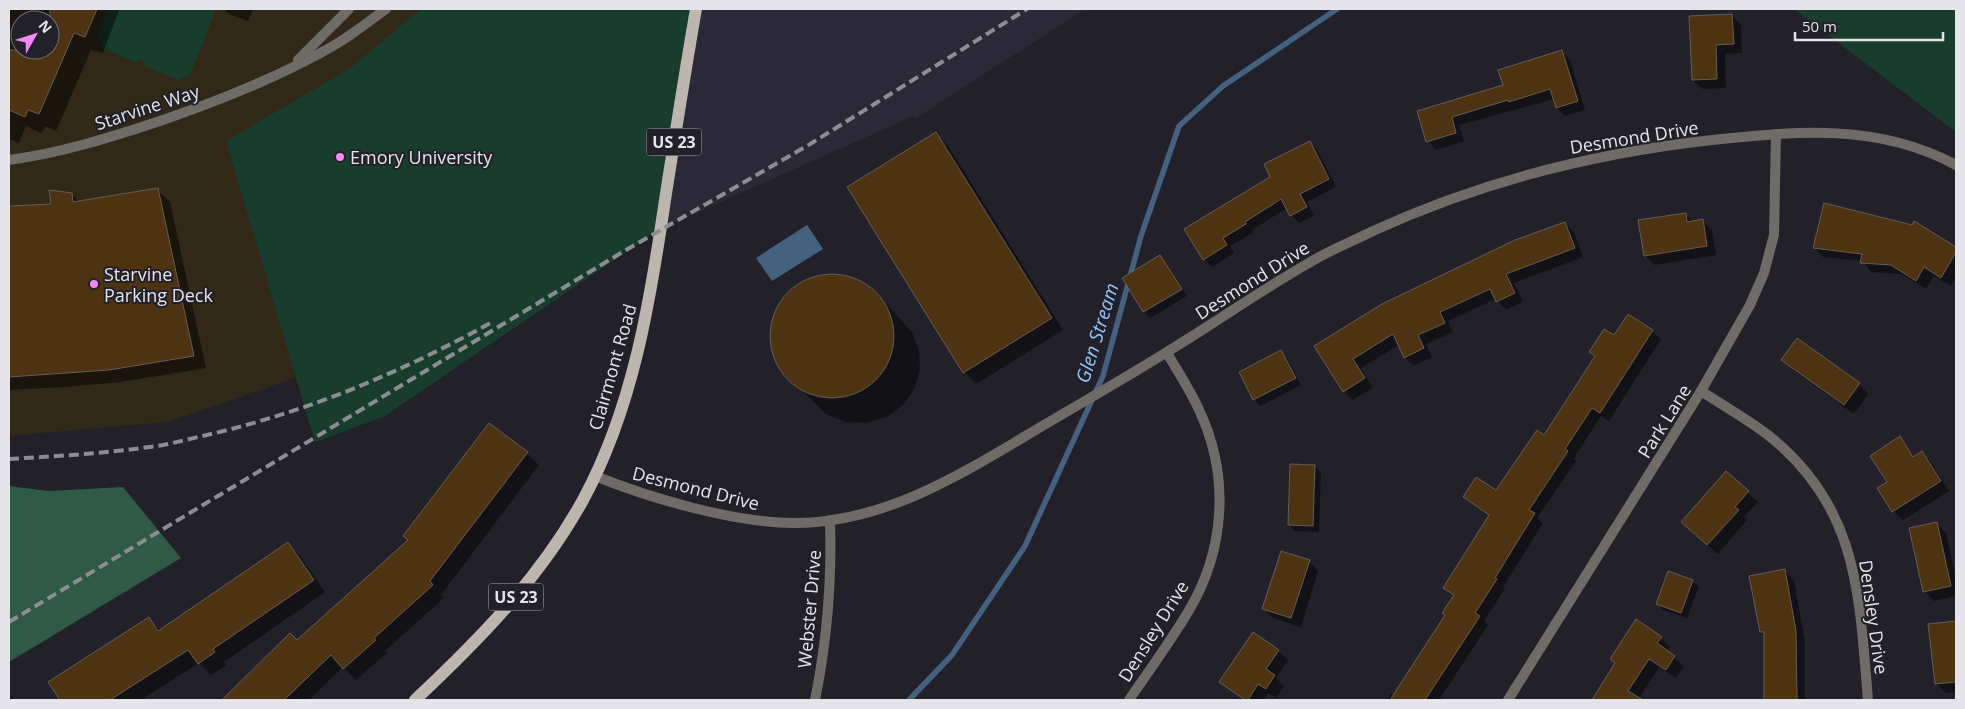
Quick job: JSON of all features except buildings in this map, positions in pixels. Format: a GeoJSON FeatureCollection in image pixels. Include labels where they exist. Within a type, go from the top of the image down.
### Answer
{"type":"FeatureCollection","features":[{"type":"Feature","properties":{"kind":"main road","name":"Clairmont Road"},"geometry":{"type":"LineString","coordinates":[[415,700],[464,654],[518,596],[556,543],[594,476],[629,385],[642,337],[654,276],[696,9]]}},
{"type":"Feature","properties":{"kind":"street","name":"Starvine Way"},"geometry":{"type":"LineString","coordinates":[[290,68],[349,9]]}},
{"type":"Feature","properties":{"kind":"street","name":"Starvine Way"},"geometry":{"type":"LineString","coordinates":[[9,160],[87,144],[144,126],[252,87],[334,46],[386,9]]}},
{"type":"Feature","properties":{"kind":"street","name":"Desmond Drive"},"geometry":{"type":"LineString","coordinates":[[594,476],[624,488],[728,515],[762,521],[794,523],[830,520],[894,505],[968,471],[1167,352],[1308,263],[1429,206],[1488,186],[1577,162],[1662,146],[1811,132],[1849,133],[1885,138],[1941,157],[1956,165]]}},
{"type":"Feature","properties":{"kind":"street","name":"Park Lane"},"geometry":{"type":"LineString","coordinates":[[1508,700],[1702,391],[1750,305],[1771,253],[1774,235],[1776,134]]}},
{"type":"Feature","properties":{"kind":"street","name":"Densley Drive"},"geometry":{"type":"LineString","coordinates":[[1129,700],[1188,611],[1207,572],[1218,537],[1219,474],[1211,440],[1195,400],[1167,352]]}},
{"type":"Feature","properties":{"kind":"street","name":"Densley Drive"},"geometry":{"type":"LineString","coordinates":[[1702,391],[1748,421],[1787,451],[1817,487],[1831,509],[1841,528],[1856,580],[1862,620],[1868,700]]}},
{"type":"Feature","properties":{"kind":"street","name":"Webster Drive"},"geometry":{"type":"LineString","coordinates":[[815,700],[823,661],[829,601],[832,556],[830,520]]}},
{"type":"Feature","properties":{"kind":"shaded area","name":"Emory University"},"geometry":{"type":"Polygon","coordinates":[[[9,9],[696,9],[412,338],[167,422],[9,436],[9,9]]]}},
{"type":"Feature","properties":{"kind":"shaded area"},"geometry":{"type":"Polygon","coordinates":[[[694,9],[1085,9],[916,118],[914,116],[660,229],[694,9]]]}},
{"type":"Feature","properties":{"kind":"green space"},"geometry":{"type":"Polygon","coordinates":[[[108,9],[216,9],[190,75],[178,80],[145,66],[141,59],[135,62],[103,48],[97,33],[108,9]]]}},
{"type":"Feature","properties":{"kind":"green space"},"geometry":{"type":"Polygon","coordinates":[[[421,9],[694,9],[658,230],[385,416],[315,442],[226,141],[349,69],[421,9]]]}},
{"type":"Feature","properties":{"kind":"green space"},"geometry":{"type":"Polygon","coordinates":[[[1794,9],[1956,9],[1956,132],[1794,9]]]}},
{"type":"Feature","properties":{"kind":"green space"},"geometry":{"type":"Polygon","coordinates":[[[9,486],[48,491],[123,487],[181,558],[9,662],[9,486]]]}},
{"type":"Feature","properties":{"kind":"water"},"geometry":{"type":"Polygon","coordinates":[[[807,225],[823,249],[772,281],[756,258],[807,225]]]}},
{"type":"Feature","properties":{"kind":"waterway","name":"Glen Stream"},"geometry":{"type":"LineString","coordinates":[[909,700],[952,655],[1025,546],[1103,376],[1141,236],[1179,126],[1223,86],[1337,9]]}},
{"type":"Feature","properties":{"kind":"railway"},"geometry":{"type":"LineString","coordinates":[[9,622],[626,250],[807,146],[1027,9]]}},
{"type":"Feature","properties":{"kind":"railway"},"geometry":{"type":"LineString","coordinates":[[9,459],[144,448],[174,443],[245,425],[319,402],[355,388],[425,357],[494,321]]}},
{"type":"Feature","properties":{"kind":"place","name":"Emory University"},"geometry":{"type":"Point","coordinates":[340,157]}},
{"type":"Feature","properties":{"kind":"place","name":"Starvine Parking Deck"},"geometry":{"type":"Point","coordinates":[94,284]}}]}
